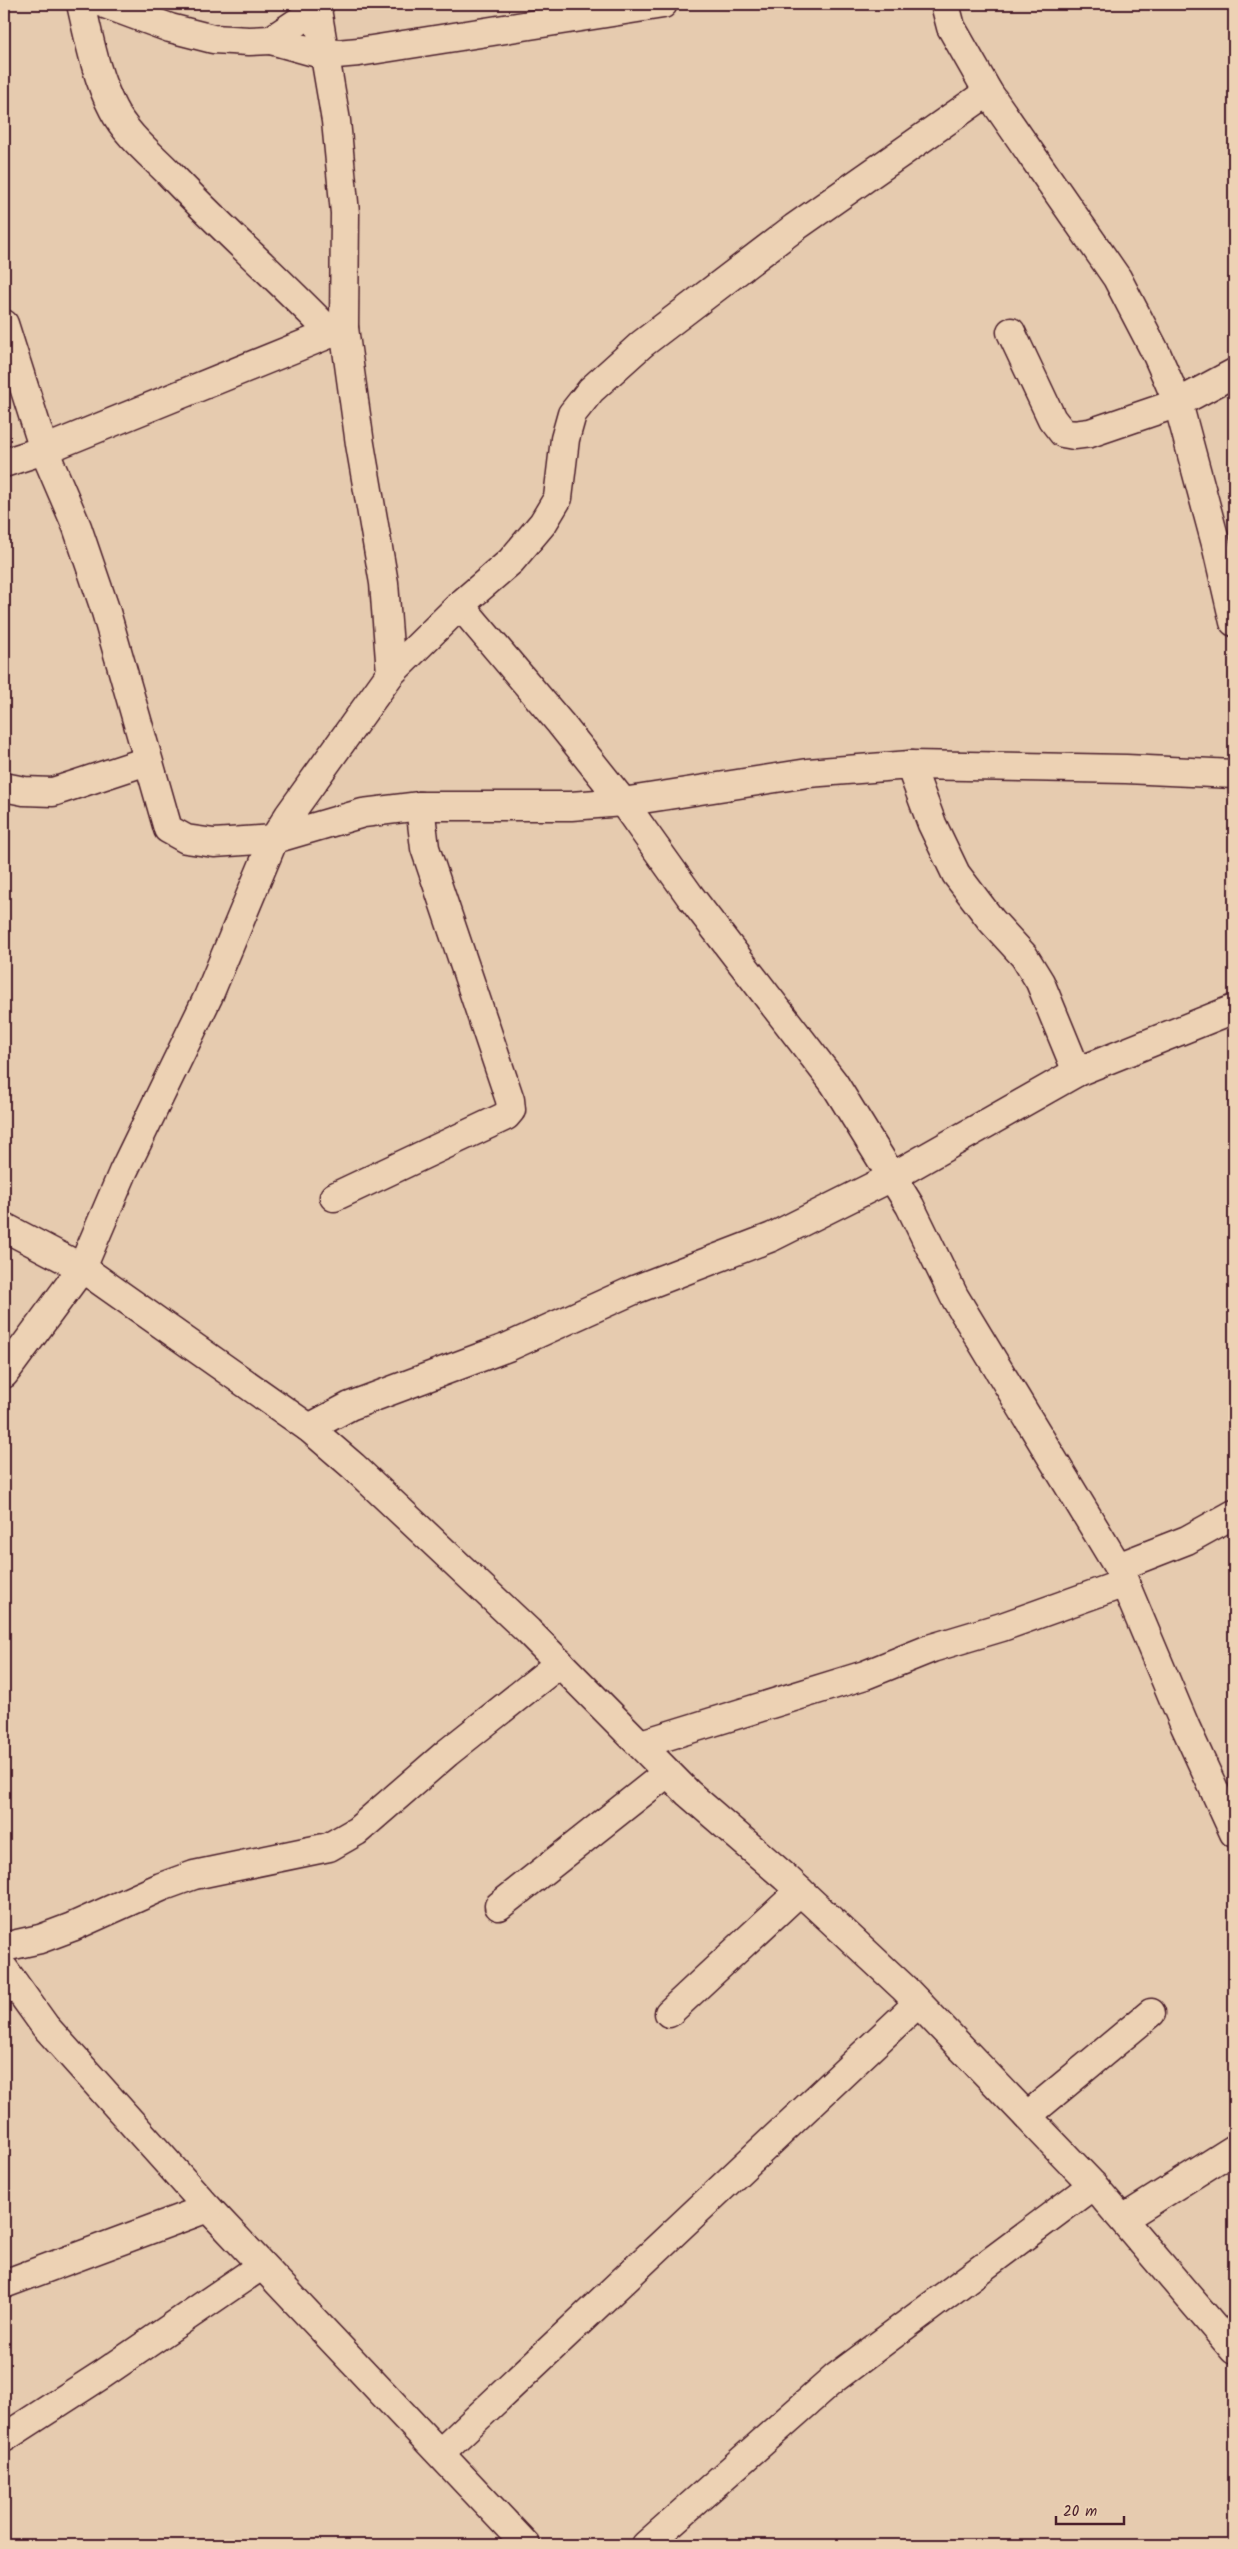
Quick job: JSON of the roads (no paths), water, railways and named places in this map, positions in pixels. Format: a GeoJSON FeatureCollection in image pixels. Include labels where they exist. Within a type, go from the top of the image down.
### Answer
{"type":"FeatureCollection","features":[{"type":"Feature","properties":{"kind":"street"},"geometry":{"type":"LineString","coordinates":[[81,4],[101,78],[113,110],[133,136],[204,210],[284,285],[337,330]]}},
{"type":"Feature","properties":{"kind":"street"},"geometry":{"type":"LineString","coordinates":[[105,4],[170,28],[213,39],[271,40],[325,55],[359,52],[663,4]]}},
{"type":"Feature","properties":{"kind":"street"},"geometry":{"type":"LineString","coordinates":[[945,4],[951,26],[988,92],[1117,278],[1157,355],[1178,403],[1216,544],[1234,622]]}},
{"type":"Feature","properties":{"kind":"street"},"geometry":{"type":"LineString","coordinates":[[271,40],[318,7],[336,121],[345,213],[337,330],[384,583],[391,673]]}},
{"type":"Feature","properties":{"kind":"street"},"geometry":{"type":"LineString","coordinates":[[4,1374],[82,1268],[123,1172],[208,997],[274,839],[391,673],[460,605],[511,561],[543,523],[558,498],[564,440],[572,414],[591,390],[642,344],[815,212],[988,92]]}},
{"type":"Feature","properties":{"kind":"street"},"geometry":{"type":"LineString","coordinates":[[4,324],[44,450],[77,527],[103,602],[168,829],[186,839],[214,843],[274,839],[363,813],[420,806],[571,806],[623,802],[808,773],[910,765],[1126,769],[1234,774]]}},
{"type":"Feature","properties":{"kind":"street"},"geometry":{"type":"LineString","coordinates":[[4,463],[44,450],[337,330]]}},
{"type":"Feature","properties":{"kind":"street"},"geometry":{"type":"LineString","coordinates":[[1010,332],[1052,419],[1063,433],[1074,436],[1090,433],[1178,403],[1234,373]]}},
{"type":"Feature","properties":{"kind":"street"},"geometry":{"type":"LineString","coordinates":[[460,605],[560,723],[623,802],[690,896],[834,1083],[910,1206],[954,1296],[1122,1575],[1185,1726],[1234,1833]]}},
{"type":"Feature","properties":{"kind":"street"},"geometry":{"type":"LineString","coordinates":[[4,787],[24,791],[53,792],[147,761]]}},
{"type":"Feature","properties":{"kind":"street"},"geometry":{"type":"LineString","coordinates":[[910,765],[932,824],[956,874],[991,920],[1024,956],[1040,982],[1077,1072]]}},
{"type":"Feature","properties":{"kind":"street"},"geometry":{"type":"LineString","coordinates":[[334,1197],[506,1116],[511,1110],[510,1100],[425,848],[420,806]]}},
{"type":"Feature","properties":{"kind":"street"},"geometry":{"type":"LineString","coordinates":[[309,1428],[350,1406],[508,1347],[634,1290],[772,1237],[892,1177],[1077,1072],[1234,1009]]}},
{"type":"Feature","properties":{"kind":"street"},"geometry":{"type":"LineString","coordinates":[[4,1227],[82,1268],[309,1428],[360,1473],[560,1663],[667,1772],[877,1962],[1093,2185],[1234,2350]]}},
{"type":"Feature","properties":{"kind":"street"},"geometry":{"type":"LineString","coordinates":[[641,1744],[865,1675],[932,1648],[1002,1628],[1122,1575],[1234,1514]]}},
{"type":"Feature","properties":{"kind":"street"},"geometry":{"type":"LineString","coordinates":[[4,1947],[40,1939],[72,1927],[161,1887],[194,1875],[329,1847],[358,1831],[447,1752],[560,1663]]}},
{"type":"Feature","properties":{"kind":"street"},"geometry":{"type":"LineString","coordinates":[[499,1906],[667,1772]]}},
{"type":"Feature","properties":{"kind":"street"},"geometry":{"type":"LineString","coordinates":[[669,2013],[800,1891]]}},
{"type":"Feature","properties":{"kind":"street"},"geometry":{"type":"LineString","coordinates":[[4,1969],[45,2026],[208,2208],[526,2545]]}},
{"type":"Feature","properties":{"kind":"street"},"geometry":{"type":"LineString","coordinates":[[440,2453],[918,2004]]}},
{"type":"Feature","properties":{"kind":"street"},"geometry":{"type":"LineString","coordinates":[[1027,2116],[1151,2013]]}},
{"type":"Feature","properties":{"kind":"street"},"geometry":{"type":"LineString","coordinates":[[1123,2219],[1234,2149]]}},
{"type":"Feature","properties":{"kind":"street"},"geometry":{"type":"LineString","coordinates":[[646,2545],[835,2378],[1093,2185]]}},
{"type":"Feature","properties":{"kind":"street"},"geometry":{"type":"LineString","coordinates":[[4,2284],[208,2208]]}},
{"type":"Feature","properties":{"kind":"street"},"geometry":{"type":"LineString","coordinates":[[4,2438],[103,2374],[261,2266]]}}]}
